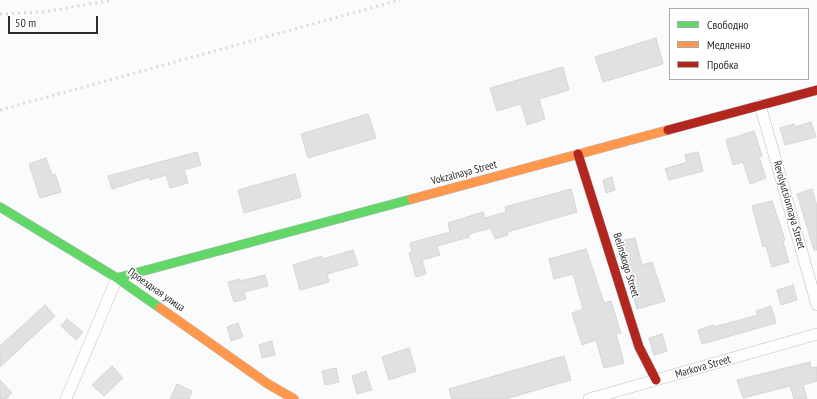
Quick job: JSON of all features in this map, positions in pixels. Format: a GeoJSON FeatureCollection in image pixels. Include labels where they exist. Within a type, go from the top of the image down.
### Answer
{"type":"FeatureCollection","features":[{"type":"Feature","properties":{"kind":"street","name":"Vokzalnaya Street"},"geometry":{"type":"LineString","coordinates":[[117,278],[817,90]]}},
{"type":"Feature","properties":{"kind":"street","name":"Revolyutsionnaya Street"},"geometry":{"type":"LineString","coordinates":[[760,105],[817,305]]}},
{"type":"Feature","properties":{"kind":"street","name":"Belinskogo Street"},"geometry":{"type":"LineString","coordinates":[[578,154],[639,347],[656,380]]}},
{"type":"Feature","properties":{"kind":"street","name":"Проездная улица"},"geometry":{"type":"LineString","coordinates":[[0,206],[117,278],[268,384],[294,399]]}},
{"type":"Feature","properties":{"kind":"street"},"geometry":{"type":"LineString","coordinates":[[66,399],[117,278]]}},
{"type":"Feature","properties":{"kind":"street","name":"Markova Street"},"geometry":{"type":"LineString","coordinates":[[589,399],[817,334]]}},
{"type":"Feature","properties":{"kind":"building"},"geometry":{"type":"Polygon","coordinates":[[[656,38],[663,64],[603,82],[595,57],[656,38]]]}},
{"type":"Feature","properties":{"kind":"building"},"geometry":{"type":"Polygon","coordinates":[[[563,67],[569,90],[539,99],[545,119],[527,125],[521,104],[497,111],[490,88],[563,67]]]}},
{"type":"Feature","properties":{"kind":"building"},"geometry":{"type":"Polygon","coordinates":[[[368,114],[376,138],[308,158],[301,134],[368,114]]]}},
{"type":"Feature","properties":{"kind":"building"},"geometry":{"type":"Polygon","coordinates":[[[811,122],[816,137],[785,145],[780,128],[794,124],[795,127],[811,122]]]}},
{"type":"Feature","properties":{"kind":"building"},"geometry":{"type":"Polygon","coordinates":[[[754,131],[762,156],[759,157],[766,178],[750,184],[743,162],[733,165],[726,140],[754,131]]]}},
{"type":"Feature","properties":{"kind":"building"},"geometry":{"type":"Polygon","coordinates":[[[197,152],[201,165],[184,170],[188,183],[170,188],[166,175],[150,180],[149,177],[112,189],[108,176],[197,152]]]}},
{"type":"Feature","properties":{"kind":"building"},"geometry":{"type":"Polygon","coordinates":[[[698,152],[703,171],[669,180],[665,169],[687,162],[685,155],[698,152]]]}},
{"type":"Feature","properties":{"kind":"building"},"geometry":{"type":"Polygon","coordinates":[[[46,158],[52,175],[55,174],[61,192],[40,198],[29,164],[46,158]]]}},
{"type":"Feature","properties":{"kind":"building"},"geometry":{"type":"Polygon","coordinates":[[[295,174],[301,197],[244,213],[238,190],[295,174]]]}},
{"type":"Feature","properties":{"kind":"building"},"geometry":{"type":"Polygon","coordinates":[[[612,177],[615,190],[606,193],[603,180],[612,177]]]}},
{"type":"Feature","properties":{"kind":"building"},"geometry":{"type":"Polygon","coordinates":[[[571,189],[577,212],[507,232],[508,235],[495,239],[491,228],[469,234],[469,237],[437,246],[440,255],[422,260],[426,274],[416,277],[409,253],[412,252],[410,243],[450,232],[448,223],[483,212],[485,218],[506,212],[505,207],[571,189]]]}},
{"type":"Feature","properties":{"kind":"building"},"geometry":{"type":"Polygon","coordinates":[[[812,189],[817,206],[817,250],[814,250],[797,194],[812,189]]]}},
{"type":"Feature","properties":{"kind":"building"},"geometry":{"type":"Polygon","coordinates":[[[772,201],[785,240],[783,241],[789,262],[772,267],[766,246],[763,247],[752,206],[772,201]]]}},
{"type":"Feature","properties":{"kind":"building"},"geometry":{"type":"Polygon","coordinates":[[[635,238],[642,265],[652,262],[665,301],[637,309],[616,242],[635,238]]]}},
{"type":"Feature","properties":{"kind":"building"},"geometry":{"type":"Polygon","coordinates":[[[586,249],[604,303],[611,301],[621,333],[616,334],[624,363],[604,368],[596,340],[582,345],[572,313],[583,309],[573,274],[554,279],[549,259],[586,249]]]}},
{"type":"Feature","properties":{"kind":"building"},"geometry":{"type":"Polygon","coordinates":[[[353,250],[358,265],[327,274],[329,282],[300,290],[293,265],[322,256],[323,259],[353,250]]]}},
{"type":"Feature","properties":{"kind":"building"},"geometry":{"type":"Polygon","coordinates":[[[265,275],[268,286],[244,292],[246,299],[234,302],[228,282],[240,279],[240,281],[265,275]]]}},
{"type":"Feature","properties":{"kind":"building"},"geometry":{"type":"Polygon","coordinates":[[[793,285],[797,300],[781,305],[777,290],[793,285]]]}},
{"type":"Feature","properties":{"kind":"building"},"geometry":{"type":"Polygon","coordinates":[[[45,305],[55,316],[0,367],[0,346],[45,305]]]}},
{"type":"Feature","properties":{"kind":"building"},"geometry":{"type":"Polygon","coordinates":[[[771,306],[776,323],[702,344],[698,330],[758,315],[756,311],[771,306]]]}},
{"type":"Feature","properties":{"kind":"building"},"geometry":{"type":"Polygon","coordinates":[[[67,319],[83,332],[76,340],[61,326],[67,319]]]}},
{"type":"Feature","properties":{"kind":"building"},"geometry":{"type":"Polygon","coordinates":[[[238,323],[243,337],[231,341],[227,327],[238,323]]]}},
{"type":"Feature","properties":{"kind":"building"},"geometry":{"type":"Polygon","coordinates":[[[662,334],[667,351],[654,355],[649,338],[662,334]]]}},
{"type":"Feature","properties":{"kind":"building"},"geometry":{"type":"Polygon","coordinates":[[[272,341],[275,355],[262,358],[259,345],[272,341]]]}},
{"type":"Feature","properties":{"kind":"building"},"geometry":{"type":"Polygon","coordinates":[[[409,348],[416,371],[389,380],[382,357],[409,348]]]}},
{"type":"Feature","properties":{"kind":"building"},"geometry":{"type":"Polygon","coordinates":[[[564,356],[571,380],[505,399],[452,399],[449,389],[564,356]]]}},
{"type":"Feature","properties":{"kind":"building"},"geometry":{"type":"Polygon","coordinates":[[[810,362],[811,368],[817,367],[817,381],[803,385],[807,399],[794,399],[790,386],[743,398],[737,380],[810,362]]]}},
{"type":"Feature","properties":{"kind":"building"},"geometry":{"type":"Polygon","coordinates":[[[112,366],[123,378],[104,396],[92,385],[112,366]]]}},
{"type":"Feature","properties":{"kind":"building"},"geometry":{"type":"Polygon","coordinates":[[[336,368],[339,382],[325,385],[322,371],[336,368]]]}},
{"type":"Feature","properties":{"kind":"building"},"geometry":{"type":"Polygon","coordinates":[[[366,371],[372,390],[357,394],[352,376],[366,371]]]}},
{"type":"Feature","properties":{"kind":"building"},"geometry":{"type":"Polygon","coordinates":[[[0,380],[12,393],[6,399],[0,399],[0,380]]]}},
{"type":"Feature","properties":{"kind":"building"},"geometry":{"type":"Polygon","coordinates":[[[177,384],[192,391],[189,399],[170,399],[177,384]]]}},
{"type":"Feature","properties":{"kind":"railway"},"geometry":{"type":"LineString","coordinates":[[0,14],[43,12],[113,0]]}},
{"type":"Feature","properties":{"kind":"railway"},"geometry":{"type":"LineString","coordinates":[[0,110],[400,0]]}},
{"type":"Feature","properties":{"kind":"traffic: fast"},"geometry":{"type":"LineString","coordinates":[[117,278],[412,199]]}},
{"type":"Feature","properties":{"kind":"traffic: fast"},"geometry":{"type":"LineString","coordinates":[[0,207],[117,278],[160,308]]}},
{"type":"Feature","properties":{"kind":"traffic: slow"},"geometry":{"type":"LineString","coordinates":[[412,199],[668,130]]}},
{"type":"Feature","properties":{"kind":"traffic: slow"},"geometry":{"type":"LineString","coordinates":[[160,308],[268,384],[294,399]]}},
{"type":"Feature","properties":{"kind":"traffic: jam"},"geometry":{"type":"LineString","coordinates":[[668,130],[817,90]]}},
{"type":"Feature","properties":{"kind":"traffic: jam"},"geometry":{"type":"LineString","coordinates":[[578,154],[639,347],[656,380]]}}]}
